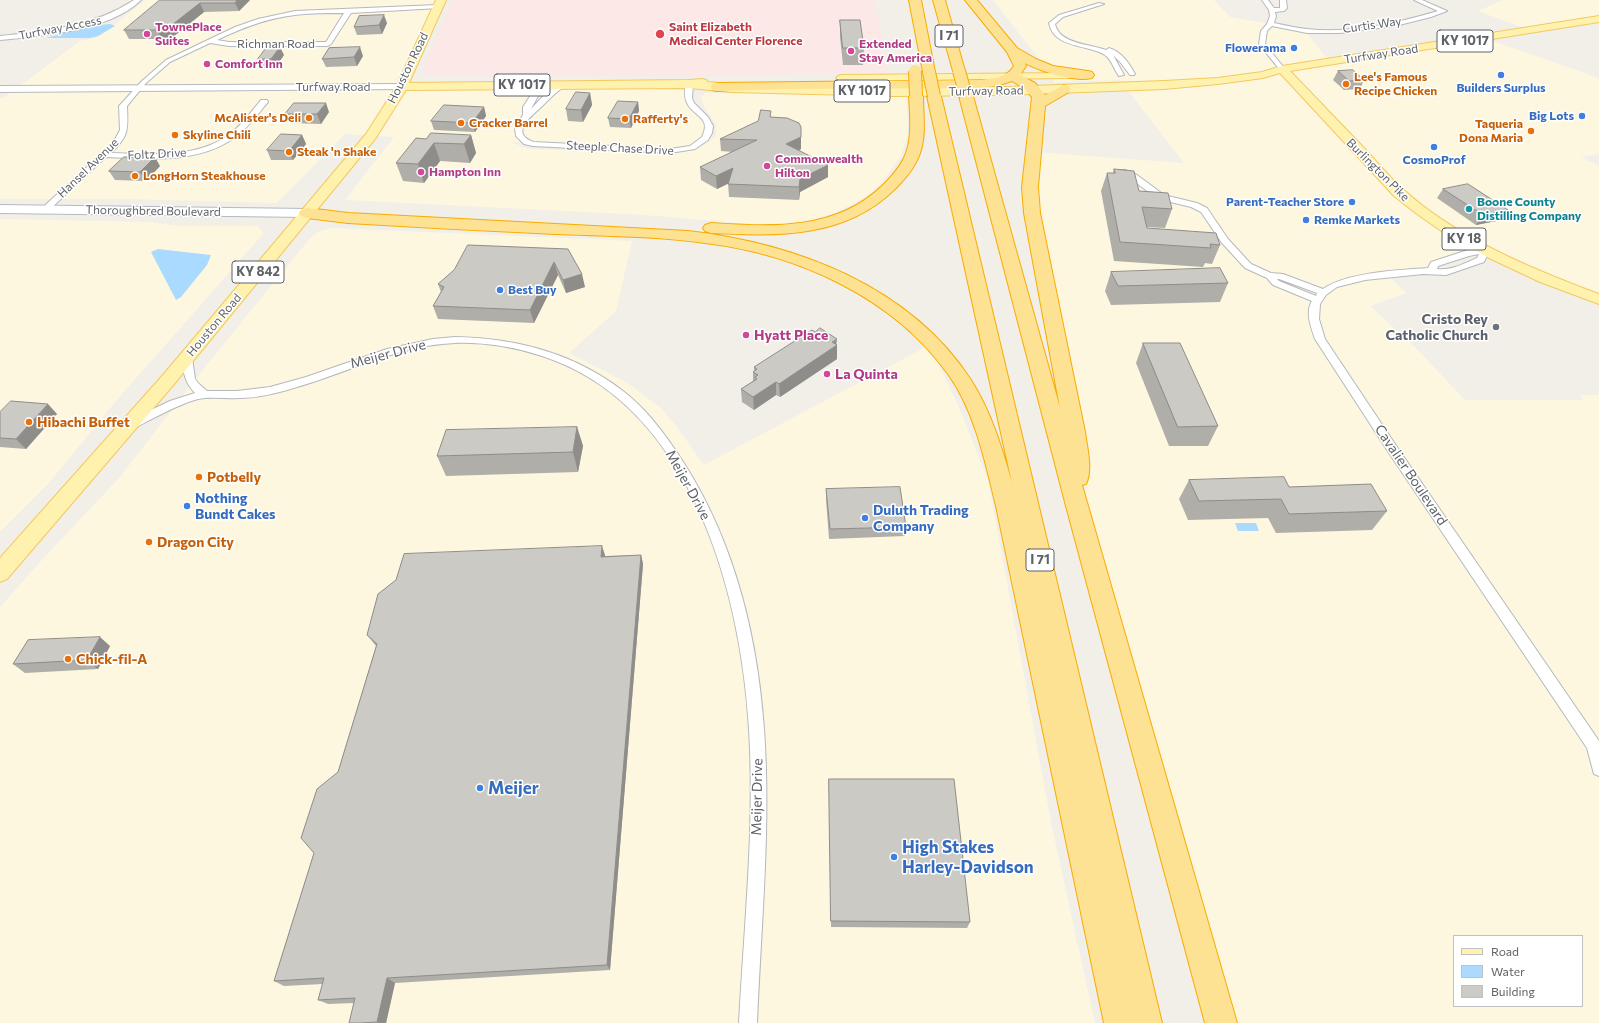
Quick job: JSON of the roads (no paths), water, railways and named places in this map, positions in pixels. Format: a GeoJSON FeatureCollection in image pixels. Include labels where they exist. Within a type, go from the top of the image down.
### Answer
{"type":"FeatureCollection","features":[{"type":"Feature","properties":{"kind":"highway","name":"I 71"},"geometry":{"type":"LineString","coordinates":[[939,0],[1077,506],[1221,1023]]}},
{"type":"Feature","properties":{"kind":"highway"},"geometry":{"type":"LineString","coordinates":[[717,87],[979,84],[992,83],[1013,76],[1017,73],[1020,66],[1013,51],[971,0]]}},
{"type":"Feature","properties":{"kind":"highway","name":"I 71"},"geometry":{"type":"LineString","coordinates":[[916,5],[929,72],[925,96],[1146,1023]]}},
{"type":"Feature","properties":{"kind":"highway"},"geometry":{"type":"LineString","coordinates":[[307,213],[355,211],[762,230],[799,228],[830,223],[855,213],[873,202],[889,189],[902,173],[911,158],[925,96],[915,71],[911,24],[916,5]]}},
{"type":"Feature","properties":{"kind":"highway"},"geometry":{"type":"LineString","coordinates":[[1013,51],[1024,59],[1047,69],[1088,76]]}},
{"type":"Feature","properties":{"kind":"highway"},"geometry":{"type":"LineString","coordinates":[[1013,76],[1036,97]]}},
{"type":"Feature","properties":{"kind":"highway"},"geometry":{"type":"LineString","coordinates":[[1036,97],[1064,89]]}},
{"type":"Feature","properties":{"kind":"highway"},"geometry":{"type":"LineString","coordinates":[[1036,97],[1030,187],[1032,213],[1076,439],[1078,455],[1077,506]]}},
{"type":"Feature","properties":{"kind":"highway"},"geometry":{"type":"LineString","coordinates":[[307,213],[348,218],[634,232],[716,240],[794,259],[830,273],[865,290],[897,310],[934,343],[955,370],[976,407],[993,454],[1007,506],[1120,1023]]}},
{"type":"Feature","properties":{"kind":"main road","name":"Houston Road"},"geometry":{"type":"LineString","coordinates":[[0,573],[187,358],[371,136],[402,87],[439,4]]}},
{"type":"Feature","properties":{"kind":"main road","name":"Turfway Road"},"geometry":{"type":"LineString","coordinates":[[1064,89],[1131,88],[1218,81],[1263,75],[1282,69],[1599,19]]}},
{"type":"Feature","properties":{"kind":"main road","name":"Turfway Road"},"geometry":{"type":"LineString","coordinates":[[0,89],[690,84],[718,81],[905,76],[1149,75],[1255,68],[1282,69]]}},
{"type":"Feature","properties":{"kind":"main road","name":"Burlington Pike"},"geometry":{"type":"LineString","coordinates":[[1282,69],[1399,193],[1438,223],[1485,251],[1534,274],[1599,299]]}},
{"type":"Feature","properties":{"kind":"main road","name":"Turfway Road"},"geometry":{"type":"LineString","coordinates":[[690,84],[717,87],[1036,97]]}},
{"type":"Feature","properties":{"kind":"main road"},"geometry":{"type":"LineString","coordinates":[[386,113],[424,94],[454,86]]}},
{"type":"Feature","properties":{"kind":"main road","name":"Thoroughbred Boulevard"},"geometry":{"type":"LineString","coordinates":[[0,208],[307,213]]}},
{"type":"Feature","properties":{"kind":"street","name":"Turfway Access"},"geometry":{"type":"LineString","coordinates":[[0,38],[73,27],[104,20],[119,13],[138,0]]}},
{"type":"Feature","properties":{"kind":"street"},"geometry":{"type":"LineString","coordinates":[[1266,0],[1272,10],[1273,16],[1270,24],[1264,31],[1262,44],[1282,69]]}},
{"type":"Feature","properties":{"kind":"street"},"geometry":{"type":"LineString","coordinates":[[1272,10],[1282,10],[1284,8],[1283,0]]}},
{"type":"Feature","properties":{"kind":"street","name":"Curtis Way"},"geometry":{"type":"LineString","coordinates":[[1270,24],[1307,30],[1344,30],[1424,17],[1444,11],[1417,0]]}},
{"type":"Feature","properties":{"kind":"street","name":"Hansel Avenue"},"geometry":{"type":"LineString","coordinates":[[45,209],[116,144],[122,134],[124,123],[123,106],[137,88],[168,61],[237,28],[268,18],[304,12],[439,4]]}},
{"type":"Feature","properties":{"kind":"street"},"geometry":{"type":"LineString","coordinates":[[1101,4],[1062,16],[1052,23],[1052,28],[1054,32],[1064,39],[1098,49],[1108,54],[1127,75]]}},
{"type":"Feature","properties":{"kind":"street"},"geometry":{"type":"LineString","coordinates":[[1109,6],[1071,18],[1062,26],[1062,31],[1070,38],[1113,52],[1125,62],[1127,75]]}},
{"type":"Feature","properties":{"kind":"street","name":"Richman Road"},"geometry":{"type":"LineString","coordinates":[[209,42],[229,44],[328,44],[349,10]]}},
{"type":"Feature","properties":{"kind":"street","name":"Steeple Chase Drive"},"geometry":{"type":"LineString","coordinates":[[563,85],[547,94],[537,107],[527,116],[519,130],[518,135],[521,139],[526,142],[681,150],[697,146],[706,137],[710,128],[704,116],[692,107],[689,100],[690,84]]}},
{"type":"Feature","properties":{"kind":"street","name":"Steeple Chase Drive"},"geometry":{"type":"LineString","coordinates":[[527,116],[527,106],[540,85]]}},
{"type":"Feature","properties":{"kind":"street","name":"Foltz Drive"},"geometry":{"type":"LineString","coordinates":[[104,155],[172,156],[206,149],[234,135],[264,102]]}},
{"type":"Feature","properties":{"kind":"street"},"geometry":{"type":"LineString","coordinates":[[1117,171],[1134,177],[1160,197],[1194,205],[1204,210],[1225,241],[1248,266],[1270,276],[1276,283],[1319,296],[1335,284],[1352,279],[1432,271],[1453,271],[1481,260],[1485,251]]}},
{"type":"Feature","properties":{"kind":"street","name":"Cavalier Boulevard"},"geometry":{"type":"LineString","coordinates":[[1319,296],[1313,316],[1314,326],[1320,338],[1393,450],[1597,748],[1599,769]]}},
{"type":"Feature","properties":{"kind":"street","name":"Meijer Drive"},"geometry":{"type":"LineString","coordinates":[[128,426],[185,400],[204,394],[237,395],[270,391],[291,386],[403,347],[438,342],[472,340],[516,346],[561,360],[598,378],[613,388],[638,410],[650,423],[685,473],[703,507],[720,549],[734,591],[752,684],[757,737],[757,810],[748,1023]]}},
{"type":"Feature","properties":{"kind":"street"},"geometry":{"type":"LineString","coordinates":[[187,358],[190,380],[194,387],[204,394]]}},
{"type":"Feature","properties":{"kind":"water"},"geometry":{"type":"Polygon","coordinates":[[[110,24],[115,26],[98,36],[90,38],[46,38],[92,26],[110,24]]]}},
{"type":"Feature","properties":{"kind":"water"},"geometry":{"type":"Polygon","coordinates":[[[158,249],[211,255],[207,265],[181,297],[176,300],[151,252],[158,249]]]}},
{"type":"Feature","properties":{"kind":"water"},"geometry":{"type":"Polygon","coordinates":[[[1235,523],[1256,523],[1259,531],[1238,531],[1235,523]]]}},
{"type":"Feature","properties":{"kind":"place","name":"TownePlace Suites"},"geometry":{"type":"Point","coordinates":[147,34]}},
{"type":"Feature","properties":{"kind":"place","name":"Saint Elizabeth Medical Center Florence"},"geometry":{"type":"Point","coordinates":[660,34]}},
{"type":"Feature","properties":{"kind":"place","name":"Flowerama"},"geometry":{"type":"Point","coordinates":[1294,48]}},
{"type":"Feature","properties":{"kind":"place","name":"Extended Stay America"},"geometry":{"type":"Point","coordinates":[851,51]}},
{"type":"Feature","properties":{"kind":"place","name":"Comfort Inn"},"geometry":{"type":"Point","coordinates":[207,64]}},
{"type":"Feature","properties":{"kind":"place","name":"Builders Surplus"},"geometry":{"type":"Point","coordinates":[1501,75]}},
{"type":"Feature","properties":{"kind":"place","name":"Lee's Famous Recipe Chicken"},"geometry":{"type":"Point","coordinates":[1346,84]}},
{"type":"Feature","properties":{"kind":"place","name":"Big Lots"},"geometry":{"type":"Point","coordinates":[1582,116]}},
{"type":"Feature","properties":{"kind":"place","name":"McAlister's Deli"},"geometry":{"type":"Point","coordinates":[309,118]}},
{"type":"Feature","properties":{"kind":"place","name":"Rafferty's"},"geometry":{"type":"Point","coordinates":[625,119]}},
{"type":"Feature","properties":{"kind":"place","name":"Cracker Barrel"},"geometry":{"type":"Point","coordinates":[461,123]}},
{"type":"Feature","properties":{"kind":"place","name":"Taqueria Dona Maria"},"geometry":{"type":"Point","coordinates":[1531,131]}},
{"type":"Feature","properties":{"kind":"place","name":"Skyline Chili"},"geometry":{"type":"Point","coordinates":[175,135]}},
{"type":"Feature","properties":{"kind":"place","name":"CosmoProf"},"geometry":{"type":"Point","coordinates":[1434,147]}},
{"type":"Feature","properties":{"kind":"place","name":"Steak 'n Shake"},"geometry":{"type":"Point","coordinates":[289,152]}},
{"type":"Feature","properties":{"kind":"place","name":"Commonwealth Hilton"},"geometry":{"type":"Point","coordinates":[767,166]}},
{"type":"Feature","properties":{"kind":"place","name":"Hampton Inn"},"geometry":{"type":"Point","coordinates":[421,172]}},
{"type":"Feature","properties":{"kind":"place","name":"LongHorn Steakhouse"},"geometry":{"type":"Point","coordinates":[135,176]}},
{"type":"Feature","properties":{"kind":"place","name":"Parent-Teacher Store"},"geometry":{"type":"Point","coordinates":[1352,202]}},
{"type":"Feature","properties":{"kind":"place","name":"Boone County Distilling Company"},"geometry":{"type":"Point","coordinates":[1469,209]}},
{"type":"Feature","properties":{"kind":"place","name":"Remke Markets"},"geometry":{"type":"Point","coordinates":[1306,220]}},
{"type":"Feature","properties":{"kind":"place","name":"Best Buy"},"geometry":{"type":"Point","coordinates":[500,290]}},
{"type":"Feature","properties":{"kind":"place","name":"Cristo Rey Catholic Church"},"geometry":{"type":"Point","coordinates":[1496,327]}},
{"type":"Feature","properties":{"kind":"place","name":"Hyatt Place"},"geometry":{"type":"Point","coordinates":[746,335]}},
{"type":"Feature","properties":{"kind":"place","name":"La Quinta"},"geometry":{"type":"Point","coordinates":[827,374]}},
{"type":"Feature","properties":{"kind":"place","name":"Hibachi Buffet"},"geometry":{"type":"Point","coordinates":[29,422]}},
{"type":"Feature","properties":{"kind":"place","name":"Potbelly"},"geometry":{"type":"Point","coordinates":[199,477]}},
{"type":"Feature","properties":{"kind":"place","name":"Nothing Bundt Cakes"},"geometry":{"type":"Point","coordinates":[187,506]}},
{"type":"Feature","properties":{"kind":"place","name":"Duluth Trading Company"},"geometry":{"type":"Point","coordinates":[865,518]}},
{"type":"Feature","properties":{"kind":"place","name":"Dragon City"},"geometry":{"type":"Point","coordinates":[149,542]}},
{"type":"Feature","properties":{"kind":"place","name":"Chick-fil-A"},"geometry":{"type":"Point","coordinates":[68,659]}},
{"type":"Feature","properties":{"kind":"place","name":"Meijer"},"geometry":{"type":"Point","coordinates":[480,788]}},
{"type":"Feature","properties":{"kind":"place","name":"High Stakes Harley-Davidson"},"geometry":{"type":"Point","coordinates":[894,857]}}]}
